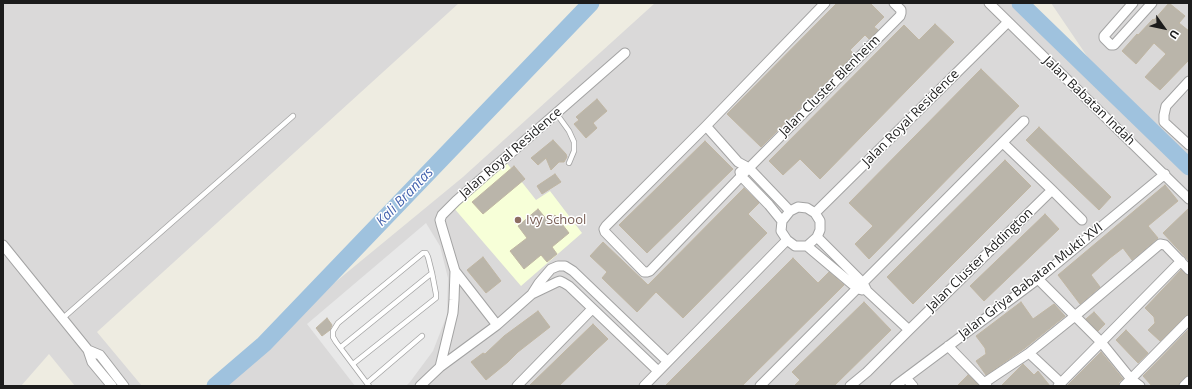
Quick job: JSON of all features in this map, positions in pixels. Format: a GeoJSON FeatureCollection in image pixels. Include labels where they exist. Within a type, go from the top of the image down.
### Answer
{"type":"FeatureCollection","features":[{"type":"Feature","properties":{"kind":"street","name":"Jalan Cluster Blenheim"},"geometry":{"type":"LineString","coordinates":[[825,3],[706,126],[606,226],[604,229],[605,232],[644,272],[647,272],[655,265],[900,16],[901,10],[894,3]]}},
{"type":"Feature","properties":{"kind":"street","name":"Jalan Babatan Indah"},"geometry":{"type":"LineString","coordinates":[[989,3],[1189,199]]}},
{"type":"Feature","properties":{"kind":"street"},"geometry":{"type":"LineString","coordinates":[[1133,3],[1105,34],[1104,38],[1111,45],[1114,45],[1152,3]]}},
{"type":"Feature","properties":{"kind":"street","name":"Jalan Royal Residence"},"geometry":{"type":"LineString","coordinates":[[815,213],[1008,22]]}},
{"type":"Feature","properties":{"kind":"street","name":"Jalan Royal Residence"},"geometry":{"type":"LineString","coordinates":[[440,367],[453,313],[455,272],[440,224],[440,220],[444,212],[625,53]]}},
{"type":"Feature","properties":{"kind":"street"},"geometry":{"type":"LineString","coordinates":[[1189,81],[1166,106],[1164,122],[1189,145]]}},
{"type":"Feature","properties":{"kind":"street"},"geometry":{"type":"LineString","coordinates":[[761,386],[863,288],[1024,122]]}},
{"type":"Feature","properties":{"kind":"street"},"geometry":{"type":"LineString","coordinates":[[706,126],[738,162],[749,168],[790,211]]}},
{"type":"Feature","properties":{"kind":"street"},"geometry":{"type":"LineString","coordinates":[[1003,143],[1082,220]]}},
{"type":"Feature","properties":{"kind":"street"},"geometry":{"type":"LineString","coordinates":[[738,162],[741,176],[782,221]]}},
{"type":"Feature","properties":{"kind":"street","name":"Jalan Griya Babatan Mukti XVI"},"geometry":{"type":"LineString","coordinates":[[895,386],[1038,279],[1165,174]]}},
{"type":"Feature","properties":{"kind":"street","name":"Jalan Cluster Addington"},"geometry":{"type":"LineString","coordinates":[[850,386],[867,372],[1052,190]]}},
{"type":"Feature","properties":{"kind":"street"},"geometry":{"type":"LineString","coordinates":[[807,246],[817,238],[820,230],[820,221],[815,213],[807,208],[798,207],[790,211],[782,221],[781,231],[787,240],[795,246],[807,246],[863,288]]}},
{"type":"Feature","properties":{"kind":"street"},"geometry":{"type":"LineString","coordinates":[[817,238],[863,288],[909,330]]}},
{"type":"Feature","properties":{"kind":"street"},"geometry":{"type":"LineString","coordinates":[[644,386],[787,240]]}},
{"type":"Feature","properties":{"kind":"street"},"geometry":{"type":"LineString","coordinates":[[948,346],[986,385],[1075,316],[1160,244],[1165,245],[1189,270]]}},
{"type":"Feature","properties":{"kind":"street"},"geometry":{"type":"LineString","coordinates":[[3,245],[88,350],[92,362],[112,386]]}},
{"type":"Feature","properties":{"kind":"street"},"geometry":{"type":"LineString","coordinates":[[1029,353],[1060,384],[1181,261]]}},
{"type":"Feature","properties":{"kind":"street"},"geometry":{"type":"LineString","coordinates":[[531,296],[539,283],[551,269],[558,266],[565,266],[573,271],[667,361]]}},
{"type":"Feature","properties":{"kind":"street","name":"Jalan Royal Residence"},"geometry":{"type":"LineString","coordinates":[[455,272],[497,325]]}},
{"type":"Feature","properties":{"kind":"street"},"geometry":{"type":"LineString","coordinates":[[1038,279],[1101,342],[1131,379],[1140,386]]}},
{"type":"Feature","properties":{"kind":"street"},"geometry":{"type":"LineString","coordinates":[[420,386],[440,367],[497,325],[531,296],[560,281],[569,286],[658,371]]}},
{"type":"Feature","properties":{"kind":"street"},"geometry":{"type":"LineString","coordinates":[[517,386],[592,309]]}},
{"type":"Feature","properties":{"kind":"street"},"geometry":{"type":"LineString","coordinates":[[1124,386],[1189,320]]}},
{"type":"Feature","properties":{"kind":"street"},"geometry":{"type":"LineString","coordinates":[[88,350],[100,356],[124,386]]}},
{"type":"Feature","properties":{"kind":"street"},"geometry":{"type":"LineString","coordinates":[[906,378],[913,386]]}},
{"type":"Feature","properties":{"kind":"street"},"geometry":{"type":"LineString","coordinates":[[1184,386],[1189,381]]}},
{"type":"Feature","properties":{"kind":"lane"},"geometry":{"type":"LineString","coordinates":[[556,113],[569,131],[574,142],[574,151],[569,163]]}},
{"type":"Feature","properties":{"kind":"lane"},"geometry":{"type":"LineString","coordinates":[[62,318],[293,116]]}},
{"type":"Feature","properties":{"kind":"lane"},"geometry":{"type":"LineString","coordinates":[[353,364],[436,298],[432,273],[426,253],[423,253],[338,323],[333,337],[341,348],[353,364],[368,384],[422,336]]}},
{"type":"Feature","properties":{"kind":"lane"},"geometry":{"type":"LineString","coordinates":[[341,348],[432,273]]}},
{"type":"Feature","properties":{"kind":"shaded area"},"geometry":{"type":"Polygon","coordinates":[[[3,3],[459,3],[97,332],[142,386],[75,386],[49,354],[21,386],[3,386],[3,3]]]}},
{"type":"Feature","properties":{"kind":"shaded area"},"geometry":{"type":"Polygon","coordinates":[[[655,3],[1022,3],[1114,96],[1051,3],[1189,3],[1189,386],[209,386],[463,177],[655,3]]]}},
{"type":"Feature","properties":{"kind":"shaded area","name":"Ivy School"},"geometry":{"type":"Polygon","coordinates":[[[506,162],[536,200],[550,191],[582,233],[521,286],[453,207],[506,162]]]}},
{"type":"Feature","properties":{"kind":"shaded area"},"geometry":{"type":"Polygon","coordinates":[[[426,223],[440,246],[448,278],[447,315],[433,351],[406,386],[355,386],[307,324],[426,223]]]}},
{"type":"Feature","properties":{"kind":"building"},"geometry":{"type":"Polygon","coordinates":[[[837,3],[870,3],[884,17],[874,27],[878,30],[869,39],[865,35],[850,50],[854,54],[761,147],[727,114],[837,3]]]}},
{"type":"Feature","properties":{"kind":"building"},"geometry":{"type":"Polygon","coordinates":[[[1169,3],[1185,16],[1179,23],[1189,31],[1189,60],[1160,90],[1145,77],[1166,54],[1154,43],[1136,64],[1122,51],[1169,3]]]}},
{"type":"Feature","properties":{"kind":"building"},"geometry":{"type":"Polygon","coordinates":[[[935,24],[954,42],[820,179],[800,159],[783,175],[769,161],[904,25],[919,40],[935,24]]]}},
{"type":"Feature","properties":{"kind":"building"},"geometry":{"type":"Polygon","coordinates":[[[981,69],[1019,106],[869,259],[855,244],[873,226],[849,203],[981,69]]]}},
{"type":"Feature","properties":{"kind":"building"},"geometry":{"type":"Polygon","coordinates":[[[597,99],[607,111],[593,123],[597,128],[586,138],[574,124],[579,120],[576,117],[597,99]]]}},
{"type":"Feature","properties":{"kind":"building"},"geometry":{"type":"Polygon","coordinates":[[[1039,127],[1111,197],[1099,210],[1026,140],[1039,127]]]}},
{"type":"Feature","properties":{"kind":"building"},"geometry":{"type":"Polygon","coordinates":[[[553,140],[567,157],[564,162],[559,162],[551,170],[546,158],[538,165],[531,158],[553,140]]]}},
{"type":"Feature","properties":{"kind":"building"},"geometry":{"type":"Polygon","coordinates":[[[705,141],[733,169],[647,253],[619,225],[705,141]]]}},
{"type":"Feature","properties":{"kind":"building"},"geometry":{"type":"Polygon","coordinates":[[[1005,160],[1031,186],[913,304],[887,277],[1005,160]]]}},
{"type":"Feature","properties":{"kind":"building"},"geometry":{"type":"Polygon","coordinates":[[[514,166],[525,179],[483,214],[472,202],[514,166]]]}},
{"type":"Feature","properties":{"kind":"building"},"geometry":{"type":"Polygon","coordinates":[[[555,174],[561,182],[542,194],[537,186],[555,174]]]}},
{"type":"Feature","properties":{"kind":"building"},"geometry":{"type":"Polygon","coordinates":[[[1165,185],[1178,201],[1148,226],[1158,238],[1132,260],[1123,248],[1110,258],[1091,275],[1100,287],[1080,304],[1058,275],[1165,185]]]}},
{"type":"Feature","properties":{"kind":"building"},"geometry":{"type":"Polygon","coordinates":[[[744,188],[759,203],[748,214],[767,233],[683,318],[656,292],[637,312],[602,278],[607,272],[590,256],[603,242],[648,285],[744,188]]]}},
{"type":"Feature","properties":{"kind":"building"},"geometry":{"type":"Polygon","coordinates":[[[1189,208],[1189,261],[1163,233],[1189,208]]]}},
{"type":"Feature","properties":{"kind":"building"},"geometry":{"type":"Polygon","coordinates":[[[538,209],[548,221],[555,215],[569,233],[552,247],[557,254],[547,262],[541,255],[524,269],[510,251],[527,238],[518,226],[538,209]]]}},
{"type":"Feature","properties":{"kind":"building"},"geometry":{"type":"Polygon","coordinates":[[[1045,214],[1059,229],[984,301],[970,286],[1045,214]]]}},
{"type":"Feature","properties":{"kind":"building"},"geometry":{"type":"Polygon","coordinates":[[[483,257],[501,281],[486,293],[467,270],[483,257]]]}},
{"type":"Feature","properties":{"kind":"building"},"geometry":{"type":"Polygon","coordinates":[[[793,258],[818,283],[829,272],[844,285],[742,386],[665,386],[793,258]]]}},
{"type":"Feature","properties":{"kind":"building"},"geometry":{"type":"Polygon","coordinates":[[[1181,270],[1189,276],[1189,314],[1185,316],[1160,341],[1148,330],[1155,323],[1154,317],[1145,308],[1181,270]]]}},
{"type":"Feature","properties":{"kind":"building"},"geometry":{"type":"Polygon","coordinates":[[[864,302],[891,330],[834,386],[794,386],[800,380],[792,372],[864,302]]]}},
{"type":"Feature","properties":{"kind":"building"},"geometry":{"type":"Polygon","coordinates":[[[1021,302],[1033,319],[1054,304],[1065,316],[1025,348],[986,375],[976,361],[986,354],[985,348],[976,336],[1021,302]]]}},
{"type":"Feature","properties":{"kind":"building"},"geometry":{"type":"Polygon","coordinates":[[[538,311],[550,327],[486,380],[471,362],[483,353],[485,354],[504,336],[538,311]]]}},
{"type":"Feature","properties":{"kind":"building"},"geometry":{"type":"Polygon","coordinates":[[[1094,312],[1105,324],[1098,331],[1086,319],[1094,312]]]}},
{"type":"Feature","properties":{"kind":"building"},"geometry":{"type":"Polygon","coordinates":[[[327,318],[332,325],[330,330],[322,336],[316,328],[327,318]]]}},
{"type":"Feature","properties":{"kind":"building"},"geometry":{"type":"Polygon","coordinates":[[[593,324],[608,339],[559,386],[529,386],[593,324]]]}},
{"type":"Feature","properties":{"kind":"building"},"geometry":{"type":"Polygon","coordinates":[[[1189,329],[1189,375],[1180,382],[1178,386],[1152,386],[1143,376],[1189,329]]]}},
{"type":"Feature","properties":{"kind":"building"},"geometry":{"type":"Polygon","coordinates":[[[1126,330],[1148,353],[1138,363],[1116,340],[1126,330]]]}},
{"type":"Feature","properties":{"kind":"building"},"geometry":{"type":"Polygon","coordinates":[[[1101,352],[1123,379],[1119,382],[1118,386],[1067,386],[1101,352]]]}},
{"type":"Feature","properties":{"kind":"building"},"geometry":{"type":"Polygon","coordinates":[[[1023,364],[1034,375],[1038,371],[1050,386],[1001,386],[1023,364]]]}},
{"type":"Feature","properties":{"kind":"building"},"geometry":{"type":"Polygon","coordinates":[[[968,375],[979,386],[957,386],[968,375]]]}},
{"type":"Feature","properties":{"kind":"waterway","name":"Kali Brantas"},"geometry":{"type":"LineString","coordinates":[[215,386],[264,344],[591,3]]}},
{"type":"Feature","properties":{"kind":"waterway"},"geometry":{"type":"LineString","coordinates":[[1020,3],[1189,167]]}},
{"type":"Feature","properties":{"kind":"place","name":"Ivy School"},"geometry":{"type":"Point","coordinates":[518,220]}}]}
